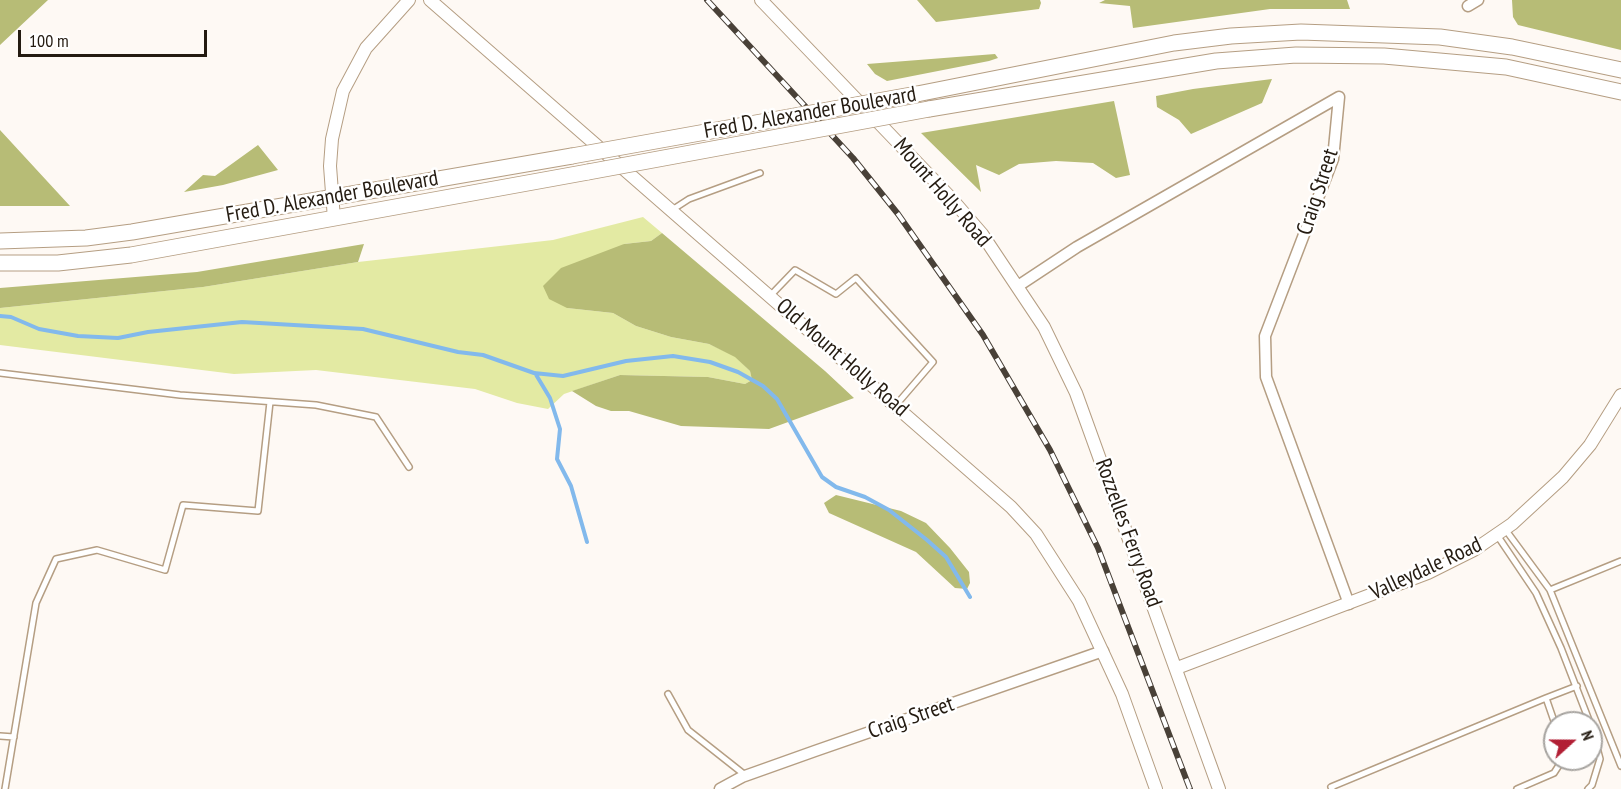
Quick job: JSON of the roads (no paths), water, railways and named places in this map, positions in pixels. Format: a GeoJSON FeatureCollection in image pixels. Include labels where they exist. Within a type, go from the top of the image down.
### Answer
{"type":"FeatureCollection","features":[{"type":"Feature","properties":{"kind":"main road","name":"Fred D. Alexander Boulevard"},"geometry":{"type":"LineString","coordinates":[[0,241],[98,237],[917,94],[1174,43],[1231,36],[1301,32],[1440,37],[1521,48],[1621,70]]}},
{"type":"Feature","properties":{"kind":"main road","name":"Fred D. Alexander Boulevard"},"geometry":{"type":"LineString","coordinates":[[0,263],[58,262],[131,255],[929,109],[1207,62],[1296,55],[1384,56],[1506,68],[1621,92]]}},
{"type":"Feature","properties":{"kind":"street"},"geometry":{"type":"LineString","coordinates":[[334,219],[332,139],[348,77],[366,48],[410,0]]}},
{"type":"Feature","properties":{"kind":"street","name":"Old Mount Holly Road"},"geometry":{"type":"LineString","coordinates":[[430,0],[994,490],[1036,534],[1079,601],[1122,694],[1156,789]]}},
{"type":"Feature","properties":{"kind":"street","name":"Mount Holly Road"},"geometry":{"type":"LineString","coordinates":[[761,0],[950,197],[982,234],[1018,286]]}},
{"type":"Feature","properties":{"kind":"street"},"geometry":{"type":"LineString","coordinates":[[1468,6],[1478,0]]}},
{"type":"Feature","properties":{"kind":"street","name":"Craig Street"},"geometry":{"type":"LineString","coordinates":[[1018,286],[1077,247],[1340,97],[1333,159],[1265,336],[1266,377],[1349,604]]}},
{"type":"Feature","properties":{"kind":"street","name":"Rozzelles Ferry Road"},"geometry":{"type":"LineString","coordinates":[[1018,286],[1044,327],[1068,374],[1177,668],[1219,789]]}},
{"type":"Feature","properties":{"kind":"street","name":"Valleydale Road"},"geometry":{"type":"LineString","coordinates":[[1177,668],[1428,573],[1474,550],[1501,532],[1563,477],[1590,445],[1621,395]]}},
{"type":"Feature","properties":{"kind":"street","name":"Craig Street"},"geometry":{"type":"LineString","coordinates":[[720,789],[746,776],[1102,651]]}},
{"type":"Feature","properties":{"kind":"lane"},"geometry":{"type":"LineString","coordinates":[[672,210],[689,199],[760,173]]}},
{"type":"Feature","properties":{"kind":"lane"},"geometry":{"type":"LineString","coordinates":[[770,296],[795,270],[836,294],[856,278],[933,362],[896,405]]}},
{"type":"Feature","properties":{"kind":"lane"},"geometry":{"type":"LineString","coordinates":[[0,373],[180,395],[316,405],[376,417],[409,467]]}},
{"type":"Feature","properties":{"kind":"lane"},"geometry":{"type":"LineString","coordinates":[[5,789],[36,603],[56,559],[97,550],[165,570],[183,505],[258,511],[270,402]]}},
{"type":"Feature","properties":{"kind":"lane"},"geometry":{"type":"LineString","coordinates":[[1501,532],[1550,590],[1621,766]]}},
{"type":"Feature","properties":{"kind":"lane"},"geometry":{"type":"LineString","coordinates":[[1501,532],[1536,593],[1586,711]]}},
{"type":"Feature","properties":{"kind":"lane"},"geometry":{"type":"LineString","coordinates":[[1550,590],[1621,561]]}},
{"type":"Feature","properties":{"kind":"lane"},"geometry":{"type":"LineString","coordinates":[[1332,789],[1331,787],[1577,686]]}},
{"type":"Feature","properties":{"kind":"lane"},"geometry":{"type":"LineString","coordinates":[[668,694],[688,730],[709,744],[746,776]]}},
{"type":"Feature","properties":{"kind":"lane"},"geometry":{"type":"LineString","coordinates":[[1546,698],[1550,711]]}},
{"type":"Feature","properties":{"kind":"lane"},"geometry":{"type":"LineString","coordinates":[[0,736],[14,737]]}},
{"type":"Feature","properties":{"kind":"lane"},"geometry":{"type":"LineString","coordinates":[[1517,789],[1555,771]]}},
{"type":"Feature","properties":{"kind":"lane"},"geometry":{"type":"LineString","coordinates":[[1588,789],[1592,785],[1596,771]]}},
{"type":"Feature","properties":{"kind":"waterway"},"geometry":{"type":"LineString","coordinates":[[0,316],[11,317],[39,329],[78,336],[118,338],[148,332],[242,322],[363,329],[458,352],[483,355],[534,373],[563,376],[626,361],[673,356],[710,362],[738,372],[763,386],[777,399],[822,477],[836,487],[865,497],[889,510],[927,540],[946,557],[970,597]]}},
{"type":"Feature","properties":{"kind":"waterway"},"geometry":{"type":"LineString","coordinates":[[535,373],[550,398],[560,429],[557,459],[571,486],[587,542]]}},
{"type":"Feature","properties":{"kind":"railway"},"geometry":{"type":"LineString","coordinates":[[707,0],[853,158],[898,214],[983,335],[1050,450],[1098,548],[1190,789]]}}]}
